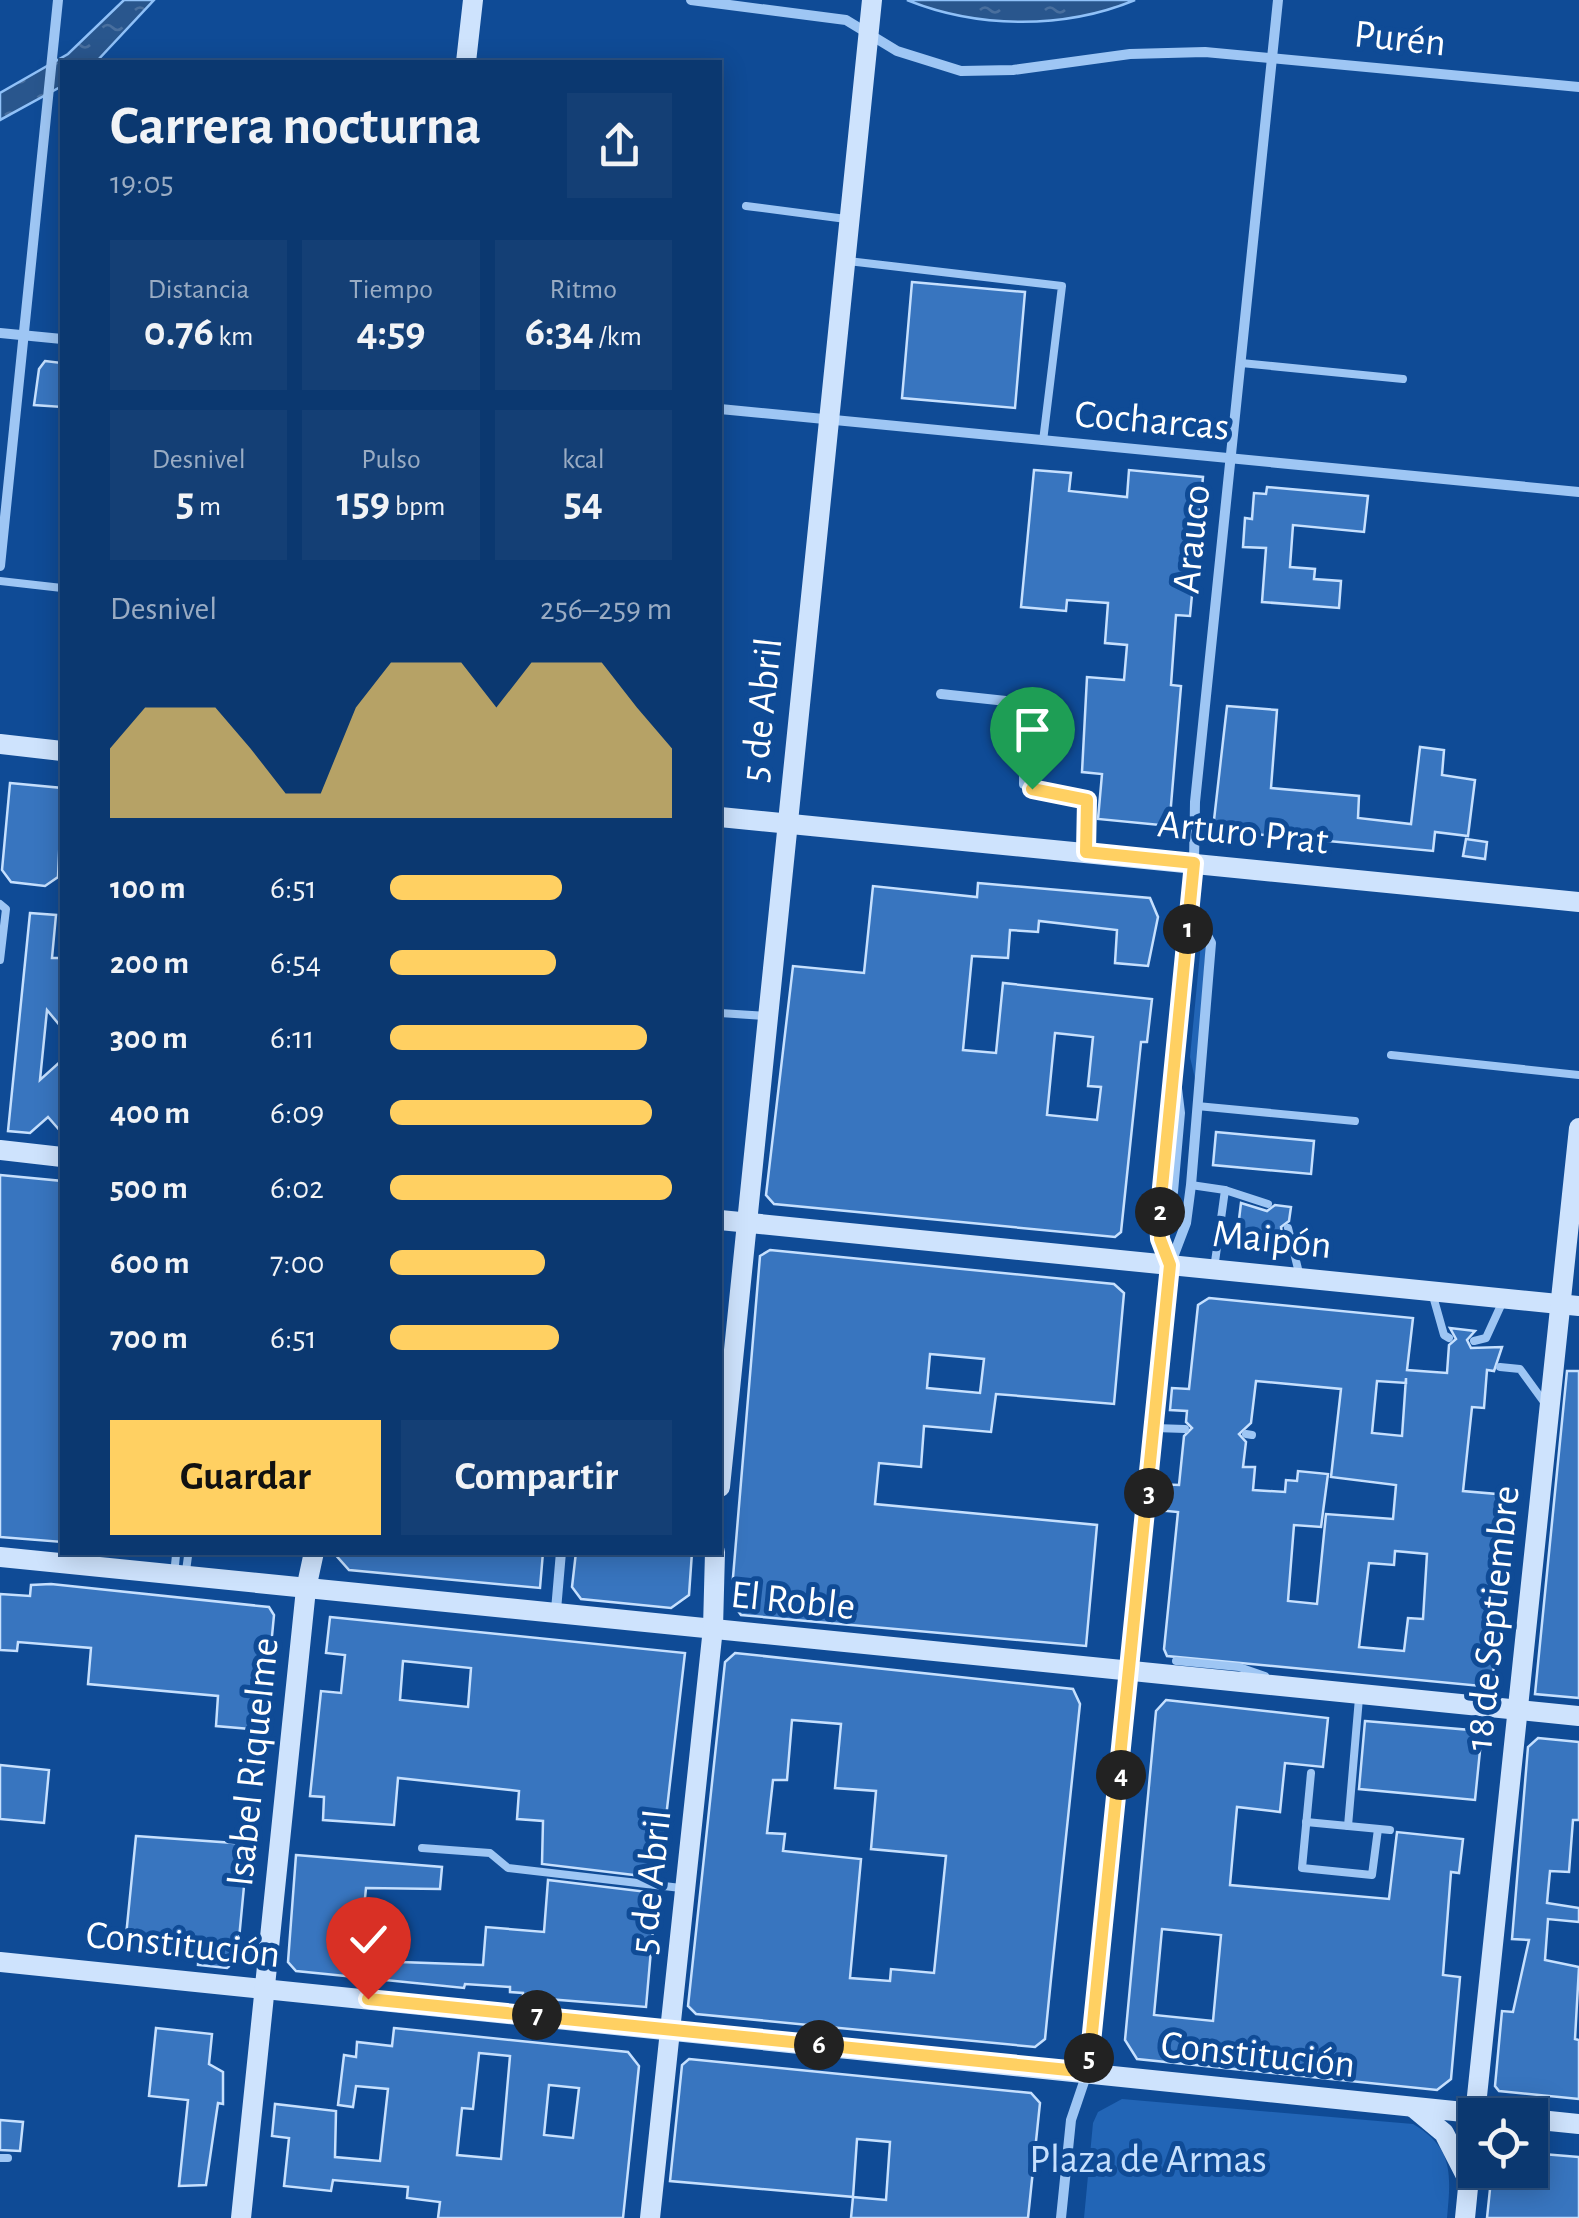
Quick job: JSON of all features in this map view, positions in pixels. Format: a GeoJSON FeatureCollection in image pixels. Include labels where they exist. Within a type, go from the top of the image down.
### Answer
{"type":"FeatureCollection","features":[{"type":"Feature","properties":{"kind":"street"},"geometry":{"type":"LineString","coordinates":[[0,566],[58,0]]}},
{"type":"Feature","properties":{"kind":"street"},"geometry":{"type":"LineString","coordinates":[[466,60],[472,0]]}},
{"type":"Feature","properties":{"kind":"street","name":"Purén"},"geometry":{"type":"LineString","coordinates":[[690,0],[846,20],[870,15],[897,51],[961,71],[1013,70],[1130,54],[1272,56],[1579,87]]}},
{"type":"Feature","properties":{"kind":"street","name":"Arauco"},"geometry":{"type":"LineString","coordinates":[[1170,1265],[1158,1229],[1194,863],[1195,802],[1278,0]]}},
{"type":"Feature","properties":{"kind":"street","name":"5 de Abril"},"geometry":{"type":"LineString","coordinates":[[722,1442],[870,15]]}},
{"type":"Feature","properties":{"kind":"street"},"geometry":{"type":"LineString","coordinates":[[0,332],[60,339]]}},
{"type":"Feature","properties":{"kind":"street","name":"Cocharcas"},"geometry":{"type":"LineString","coordinates":[[722,409],[1579,492]]}},
{"type":"Feature","properties":{"kind":"street"},"geometry":{"type":"LineString","coordinates":[[941,694],[1025,703],[1024,784],[1087,800],[1086,852]]}},
{"type":"Feature","properties":{"kind":"street"},"geometry":{"type":"LineString","coordinates":[[0,744],[60,750]]}},
{"type":"Feature","properties":{"kind":"street","name":"Arturo Prat"},"geometry":{"type":"LineString","coordinates":[[722,817],[1579,902]]}},
{"type":"Feature","properties":{"kind":"street","name":"Arauco"},"geometry":{"type":"LineString","coordinates":[[1062,2218],[1072,2120],[1088,2072],[1132,1671],[1170,1265],[1186,1223],[1191,1185],[1211,943],[1190,906]]}},
{"type":"Feature","properties":{"kind":"street","name":"18 de Septiembre"},"geometry":{"type":"LineString","coordinates":[[1482,2098],[1550,1409],[1570,1306],[1579,1128]]}},
{"type":"Feature","properties":{"kind":"street"},"geometry":{"type":"LineString","coordinates":[[0,1150],[60,1157]]}},
{"type":"Feature","properties":{"kind":"street","name":"Maipón"},"geometry":{"type":"LineString","coordinates":[[722,1220],[1570,1306]]}},
{"type":"Feature","properties":{"kind":"street","name":"Isabel Riquelme"},"geometry":{"type":"LineString","coordinates":[[240,2218],[314,1555]]}},
{"type":"Feature","properties":{"kind":"street"},"geometry":{"type":"LineString","coordinates":[[556,1610],[561,1555]]}},
{"type":"Feature","properties":{"kind":"street","name":"5 de Abril"},"geometry":{"type":"LineString","coordinates":[[650,2218],[713,1628],[715,1555]]}},
{"type":"Feature","properties":{"kind":"street","name":"El Roble"},"geometry":{"type":"LineString","coordinates":[[0,1557],[181,1565],[713,1628],[1579,1716]]}},
{"type":"Feature","properties":{"kind":"street","name":"Constitución"},"geometry":{"type":"LineString","coordinates":[[0,1962],[1458,2112]]}},
{"type":"Feature","properties":{"kind":"street"},"geometry":{"type":"LineString","coordinates":[[1412,2106],[1444,2133],[1458,2155]]}},
{"type":"Feature","properties":{"kind":"street"},"geometry":{"type":"LineString","coordinates":[[1548,2121],[1579,2124]]}},
{"type":"Feature","properties":{"kind":"street","name":"18 de Septiembre"},"geometry":{"type":"LineString","coordinates":[[1465,2218],[1468,2188]]}},
{"type":"Feature","properties":{"kind":"lane"},"geometry":{"type":"LineString","coordinates":[[746,206],[848,219]]}},
{"type":"Feature","properties":{"kind":"lane"},"geometry":{"type":"LineString","coordinates":[[843,260],[1062,286],[1044,442]]}},
{"type":"Feature","properties":{"kind":"lane"},"geometry":{"type":"LineString","coordinates":[[1240,363],[1403,379]]}},
{"type":"Feature","properties":{"kind":"lane"},"geometry":{"type":"LineString","coordinates":[[0,582],[60,588]]}},
{"type":"Feature","properties":{"kind":"lane"},"geometry":{"type":"LineString","coordinates":[[0,904],[6,909],[0,960]]}},
{"type":"Feature","properties":{"kind":"lane"},"geometry":{"type":"LineString","coordinates":[[722,1012],[766,1016]]}},
{"type":"Feature","properties":{"kind":"lane"},"geometry":{"type":"LineString","coordinates":[[1391,1054],[1579,1075]]}},
{"type":"Feature","properties":{"kind":"lane"},"geometry":{"type":"LineString","coordinates":[[1174,1067],[1181,1101],[1174,1192]]}},
{"type":"Feature","properties":{"kind":"lane"},"geometry":{"type":"LineString","coordinates":[[1198,1106],[1355,1121]]}},
{"type":"Feature","properties":{"kind":"lane"},"geometry":{"type":"LineString","coordinates":[[1191,1185],[1225,1190],[1268,1204]]}},
{"type":"Feature","properties":{"kind":"lane"},"geometry":{"type":"LineString","coordinates":[[1214,1269],[1225,1190]]}},
{"type":"Feature","properties":{"kind":"lane"},"geometry":{"type":"LineString","coordinates":[[1288,1228],[1300,1278]]}},
{"type":"Feature","properties":{"kind":"lane"},"geometry":{"type":"LineString","coordinates":[[1431,1292],[1444,1335],[1450,1338]]}},
{"type":"Feature","properties":{"kind":"lane"},"geometry":{"type":"LineString","coordinates":[[1474,1341],[1486,1338],[1504,1299]]}},
{"type":"Feature","properties":{"kind":"lane"},"geometry":{"type":"LineString","coordinates":[[1500,1367],[1520,1369],[1550,1409]]}},
{"type":"Feature","properties":{"kind":"lane"},"geometry":{"type":"LineString","coordinates":[[1155,1428],[1185,1429]]}},
{"type":"Feature","properties":{"kind":"lane"},"geometry":{"type":"LineString","coordinates":[[309,1583],[323,1555]]}},
{"type":"Feature","properties":{"kind":"lane"},"geometry":{"type":"LineString","coordinates":[[1176,1661],[1252,1670],[1282,1686]]}},
{"type":"Feature","properties":{"kind":"lane"},"geometry":{"type":"LineString","coordinates":[[1348,1826],[1360,1694]]}},
{"type":"Feature","properties":{"kind":"lane"},"geometry":{"type":"LineString","coordinates":[[1311,1773],[1302,1868],[1372,1874],[1378,1828]]}},
{"type":"Feature","properties":{"kind":"lane"},"geometry":{"type":"LineString","coordinates":[[1306,1822],[1390,1830]]}},
{"type":"Feature","properties":{"kind":"lane"},"geometry":{"type":"LineString","coordinates":[[422,1848],[490,1853],[508,1868],[686,1888]]}},
{"type":"Feature","properties":{"kind":"green space"},"geometry":{"type":"Polygon","coordinates":[[[1201,943],[1206,944],[1196,1083],[1190,1057],[1201,943]]]}},
{"type":"Feature","properties":{"kind":"green space","name":"Plaza de Armas"},"geometry":{"type":"Polygon","coordinates":[[[1122,2099],[1413,2124],[1436,2143],[1447,2164],[1447,2218],[1084,2218],[1093,2123],[1098,2112],[1122,2099]]]}},
{"type":"Feature","properties":{"kind":"water"},"geometry":{"type":"Polygon","coordinates":[[[124,0],[154,0],[98,60],[60,60],[60,87],[0,120],[0,93],[68,54],[124,0]]]}},
{"type":"Feature","properties":{"kind":"water"},"geometry":{"type":"Polygon","coordinates":[[[907,0],[1135,0],[1080,16],[1022,22],[963,16],[907,0]]]}},
{"type":"Feature","properties":{"kind":"building"},"geometry":{"type":"Polygon","coordinates":[[[912,282],[1025,292],[1015,408],[902,398],[912,282]]]}},
{"type":"Feature","properties":{"kind":"building"},"geometry":{"type":"Polygon","coordinates":[[[45,361],[60,363],[60,407],[34,405],[39,369],[45,361]]]}},
{"type":"Feature","properties":{"kind":"building"},"geometry":{"type":"Polygon","coordinates":[[[1034,470],[1071,473],[1069,491],[1127,497],[1129,470],[1203,477],[1190,616],[1176,615],[1171,685],[1181,686],[1170,817],[1160,825],[1098,819],[1102,774],[1082,772],[1087,677],[1124,680],[1127,645],[1105,643],[1108,603],[1067,600],[1066,611],[1021,607],[1034,470]]]}},
{"type":"Feature","properties":{"kind":"building"},"geometry":{"type":"Polygon","coordinates":[[[1267,487],[1368,496],[1364,532],[1293,525],[1290,567],[1315,569],[1314,579],[1341,581],[1339,608],[1262,602],[1266,548],[1243,547],[1245,518],[1252,519],[1254,493],[1266,494],[1267,487]]]}},
{"type":"Feature","properties":{"kind":"building"},"geometry":{"type":"Polygon","coordinates":[[[1227,706],[1277,710],[1271,788],[1359,796],[1358,818],[1411,824],[1420,747],[1444,750],[1442,775],[1475,780],[1468,836],[1435,832],[1433,851],[1223,831],[1214,820],[1227,706]]]}},
{"type":"Feature","properties":{"kind":"building"},"geometry":{"type":"Polygon","coordinates":[[[10,783],[60,788],[58,877],[45,886],[11,882],[2,870],[10,783]]]}},
{"type":"Feature","properties":{"kind":"building"},"geometry":{"type":"Polygon","coordinates":[[[1466,839],[1487,842],[1485,859],[1463,856],[1466,839]]]}},
{"type":"Feature","properties":{"kind":"building"},"geometry":{"type":"Polygon","coordinates":[[[978,883],[1150,898],[1158,917],[1148,966],[1115,963],[1117,930],[1039,921],[1038,932],[1010,930],[1008,958],[972,956],[963,1050],[996,1053],[1003,983],[1152,999],[1147,1042],[1141,1042],[1121,1232],[1115,1237],[774,1204],[766,1195],[793,966],[864,973],[873,886],[977,897],[978,883]],[[1055,1033],[1047,1115],[1097,1120],[1101,1087],[1088,1086],[1093,1037],[1055,1033]]]}},
{"type":"Feature","properties":{"kind":"building"},"geometry":{"type":"Polygon","coordinates":[[[30,913],[56,915],[52,958],[60,958],[60,1026],[47,1010],[40,1080],[60,1062],[60,1131],[48,1117],[30,1133],[8,1131],[30,913]]]}},
{"type":"Feature","properties":{"kind":"building"},"geometry":{"type":"Polygon","coordinates":[[[1216,1132],[1314,1141],[1311,1174],[1213,1165],[1216,1132]]]}},
{"type":"Feature","properties":{"kind":"building"},"geometry":{"type":"Polygon","coordinates":[[[0,1175],[60,1181],[60,1542],[0,1537],[0,1175]]]}},
{"type":"Feature","properties":{"kind":"building"},"geometry":{"type":"Polygon","coordinates":[[[1241,1203],[1267,1211],[1275,1205],[1291,1207],[1289,1221],[1281,1227],[1285,1250],[1236,1244],[1241,1203]]]}},
{"type":"Feature","properties":{"kind":"building"},"geometry":{"type":"Polygon","coordinates":[[[770,1250],[1114,1284],[1124,1293],[1114,1404],[996,1394],[991,1432],[924,1426],[921,1467],[879,1463],[875,1504],[1097,1525],[1086,1646],[741,1615],[731,1601],[760,1256],[770,1250]],[[930,1354],[927,1388],[980,1393],[984,1359],[930,1354]]]}},
{"type":"Feature","properties":{"kind":"building"},"geometry":{"type":"Polygon","coordinates":[[[1209,1298],[1413,1318],[1407,1370],[1447,1373],[1449,1345],[1456,1339],[1450,1328],[1475,1331],[1467,1340],[1471,1348],[1502,1347],[1494,1371],[1487,1370],[1484,1408],[1472,1407],[1463,1491],[1508,1495],[1493,1676],[1481,1686],[1167,1656],[1164,1649],[1178,1512],[1157,1510],[1156,1484],[1179,1485],[1184,1436],[1192,1428],[1186,1422],[1187,1411],[1170,1410],[1172,1388],[1189,1389],[1198,1305],[1209,1298]],[[1256,1381],[1251,1423],[1239,1434],[1246,1442],[1243,1467],[1255,1467],[1253,1490],[1285,1492],[1286,1480],[1297,1481],[1298,1471],[1328,1474],[1321,1527],[1294,1525],[1288,1601],[1317,1604],[1326,1514],[1393,1519],[1396,1485],[1331,1477],[1341,1389],[1256,1381]],[[1377,1381],[1372,1433],[1402,1436],[1406,1383],[1377,1381]],[[1395,1551],[1394,1565],[1369,1563],[1359,1647],[1404,1651],[1408,1618],[1423,1619],[1427,1554],[1395,1551]]]}},
{"type":"Feature","properties":{"kind":"building"},"geometry":{"type":"Polygon","coordinates":[[[1567,1371],[1579,1371],[1579,1698],[1535,1694],[1567,1371]]]}},
{"type":"Feature","properties":{"kind":"building"},"geometry":{"type":"Polygon","coordinates":[[[336,1555],[543,1555],[540,1588],[349,1570],[336,1555]]]}},
{"type":"Feature","properties":{"kind":"building"},"geometry":{"type":"Polygon","coordinates":[[[576,1555],[692,1555],[689,1595],[671,1608],[581,1599],[572,1587],[576,1555]]]}},
{"type":"Feature","properties":{"kind":"building"},"geometry":{"type":"Polygon","coordinates":[[[31,1585],[269,1607],[274,1615],[263,1730],[216,1726],[218,1696],[88,1684],[91,1648],[18,1642],[17,1651],[0,1650],[0,1594],[30,1596],[31,1585]]]}},
{"type":"Feature","properties":{"kind":"building"},"geometry":{"type":"Polygon","coordinates":[[[330,1617],[685,1653],[659,1878],[542,1864],[543,1821],[517,1819],[519,1791],[398,1778],[394,1825],[323,1820],[324,1797],[310,1796],[321,1691],[341,1693],[345,1655],[326,1653],[330,1617]],[[403,1661],[400,1700],[468,1707],[471,1668],[403,1661]]]}},
{"type":"Feature","properties":{"kind":"building"},"geometry":{"type":"Polygon","coordinates":[[[735,1653],[1073,1689],[1080,1704],[1045,2039],[1035,2047],[696,2014],[688,2006],[725,1662],[735,1653]],[[792,1720],[787,1780],[773,1780],[767,1833],[785,1834],[783,1851],[861,1859],[850,1978],[890,1981],[891,1969],[934,1973],[946,1856],[871,1849],[876,1791],[835,1788],[841,1724],[792,1720]]]}},
{"type":"Feature","properties":{"kind":"building"},"geometry":{"type":"Polygon","coordinates":[[[1166,1700],[1328,1718],[1323,1767],[1285,1763],[1280,1812],[1237,1807],[1230,1885],[1389,1899],[1397,1832],[1463,1839],[1459,1873],[1451,1872],[1443,1975],[1460,1977],[1451,2079],[1437,2090],[1137,2059],[1125,2040],[1156,1711],[1166,1700]],[[1162,1929],[1154,2015],[1213,2021],[1221,1935],[1162,1929]]]}},
{"type":"Feature","properties":{"kind":"building"},"geometry":{"type":"Polygon","coordinates":[[[1365,1721],[1482,1731],[1475,1800],[1359,1789],[1365,1721]]]}},
{"type":"Feature","properties":{"kind":"building"},"geometry":{"type":"Polygon","coordinates":[[[1538,1738],[1579,1742],[1579,1820],[1573,1820],[1569,1872],[1550,1871],[1547,1903],[1579,1908],[1579,1922],[1548,1919],[1545,1960],[1579,1967],[1575,2039],[1579,2040],[1579,2099],[1499,2091],[1495,2086],[1502,2011],[1513,2012],[1529,1940],[1512,1939],[1528,1747],[1538,1738]]]}},
{"type":"Feature","properties":{"kind":"building"},"geometry":{"type":"Polygon","coordinates":[[[0,1765],[49,1770],[44,1823],[0,1819],[0,1765]]]}},
{"type":"Feature","properties":{"kind":"building"},"geometry":{"type":"Polygon","coordinates":[[[136,1836],[248,1844],[237,1960],[227,1968],[198,1965],[199,1947],[125,1946],[136,1836]]]}},
{"type":"Feature","properties":{"kind":"building"},"geometry":{"type":"Polygon","coordinates":[[[296,1855],[442,1867],[440,1889],[366,1888],[360,1950],[401,1955],[401,1962],[483,1965],[486,1927],[544,1932],[548,1880],[656,1893],[646,2007],[523,1997],[523,1993],[510,1992],[510,1987],[465,1984],[464,1988],[296,1971],[288,1962],[296,1855]]]}},
{"type":"Feature","properties":{"kind":"building"},"geometry":{"type":"Polygon","coordinates":[[[156,2028],[212,2034],[209,2064],[223,2072],[223,2104],[218,2103],[206,2185],[179,2186],[188,2100],[149,2096],[156,2028]]]}},
{"type":"Feature","properties":{"kind":"building"},"geometry":{"type":"Polygon","coordinates":[[[394,2028],[628,2052],[639,2066],[623,2218],[438,2218],[440,2202],[407,2198],[408,2187],[333,2180],[331,2191],[284,2186],[289,2138],[272,2136],[275,2104],[336,2111],[335,2157],[380,2161],[388,2089],[356,2086],[353,2107],[338,2105],[344,2055],[356,2057],[357,2042],[392,2046],[394,2028]],[[479,2053],[473,2109],[462,2108],[457,2155],[501,2159],[510,2056],[479,2053]],[[549,2085],[544,2135],[573,2138],[579,2088],[549,2085]]]}},
{"type":"Feature","properties":{"kind":"building"},"geometry":{"type":"Polygon","coordinates":[[[689,2059],[1031,2093],[1040,2103],[1028,2218],[851,2218],[853,2197],[670,2181],[682,2065],[689,2059]],[[857,2139],[853,2197],[886,2200],[890,2142],[857,2139]]]}},
{"type":"Feature","properties":{"kind":"building"},"geometry":{"type":"Polygon","coordinates":[[[0,2120],[23,2122],[20,2151],[0,2150],[0,2120]]]}},
{"type":"Feature","properties":{"kind":"building"},"geometry":{"type":"Polygon","coordinates":[[[1548,2154],[1579,2157],[1579,2218],[1487,2218],[1490,2188],[1548,2188],[1548,2154]]]}},
{"type":"Feature","properties":{"kind":"route"},"geometry":{"type":"LineString","coordinates":[[368,1999],[1088,2072],[1132,1671],[1170,1265],[1158,1229],[1194,863],[1086,852],[1090,806],[1087,800],[1032,789]]}}]}
